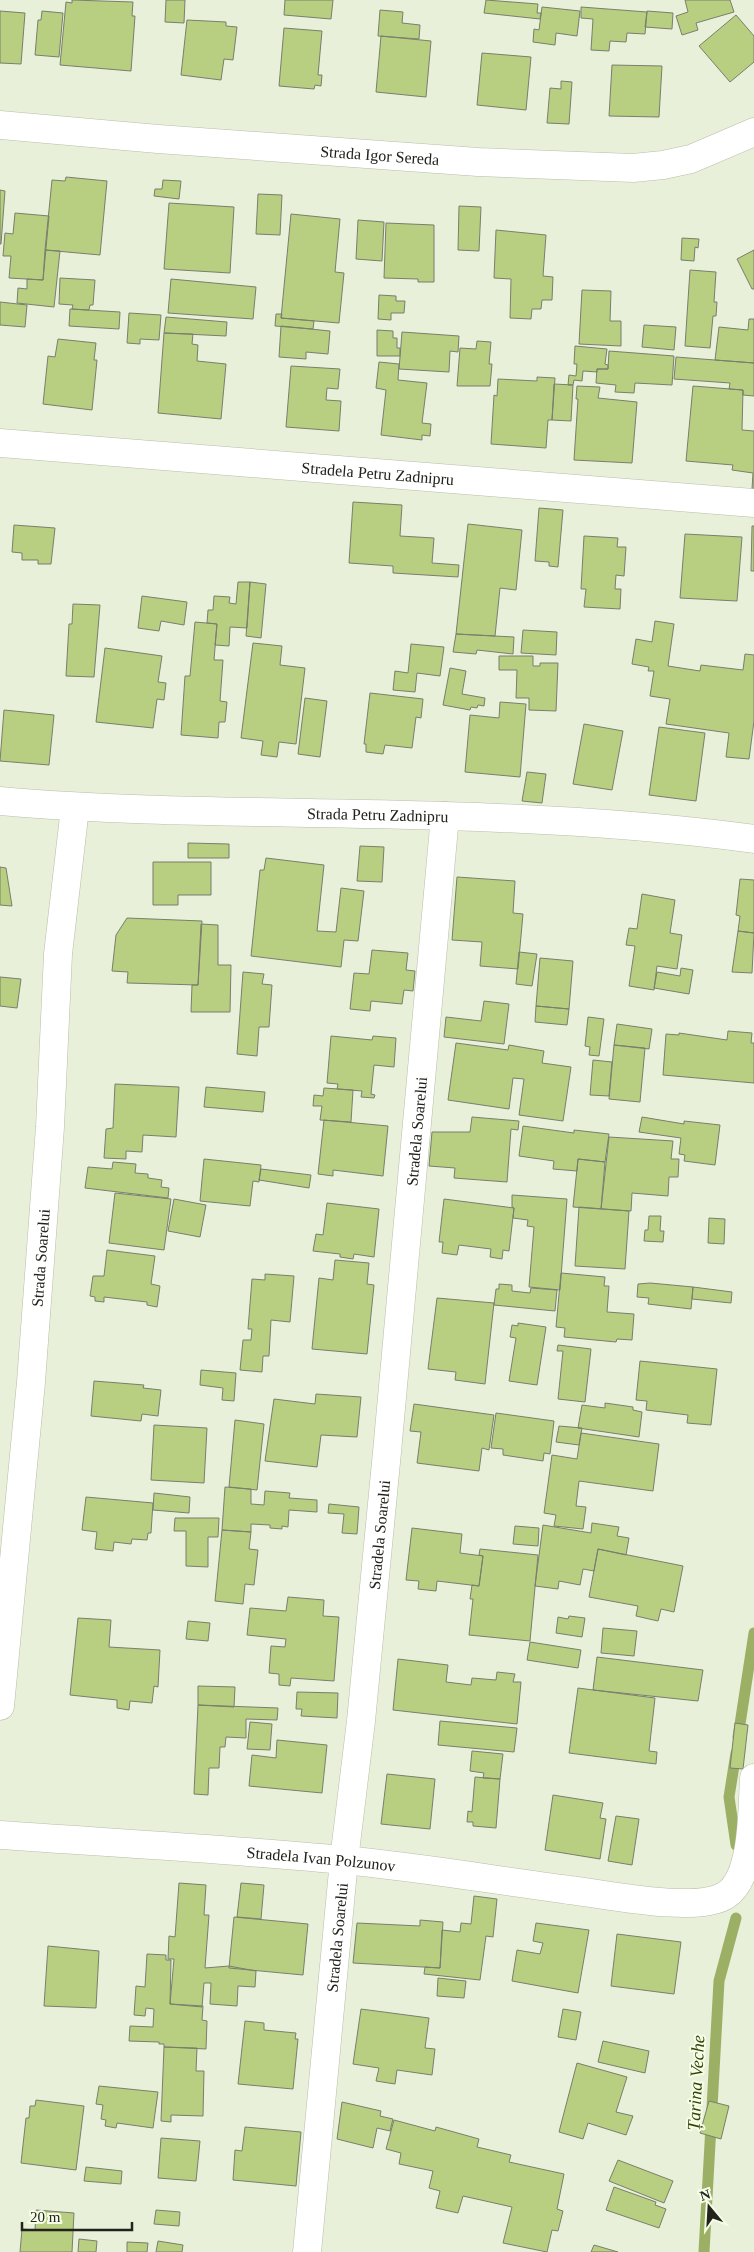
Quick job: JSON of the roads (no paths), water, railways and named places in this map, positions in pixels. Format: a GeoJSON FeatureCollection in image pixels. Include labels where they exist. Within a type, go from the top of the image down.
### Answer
{"type":"FeatureCollection","features":[{"type":"Feature","properties":{"kind":"street","name":"Strada Igor Sereda"},"geometry":{"type":"LineString","coordinates":[[0,125],[158,139],[468,161],[633,168],[663,165],[691,159],[754,132]]}},
{"type":"Feature","properties":{"kind":"street","name":"Stradela Petru Zadnipru"},"geometry":{"type":"LineString","coordinates":[[0,443],[754,503]]}},
{"type":"Feature","properties":{"kind":"street","name":"Strada Petru Zadnipru"},"geometry":{"type":"LineString","coordinates":[[0,801],[75,808],[445,816],[687,830],[754,838]]}},
{"type":"Feature","properties":{"kind":"street","name":"Strada Soarelui"},"geometry":{"type":"LineString","coordinates":[[0,1706],[32,1372],[50,1127],[58,954],[75,808]]}},
{"type":"Feature","properties":{"kind":"street","name":"Stradela Soarelui"},"geometry":{"type":"LineString","coordinates":[[307,2252],[344,1860],[361,1721],[385,1481],[445,816]]}},
{"type":"Feature","properties":{"kind":"street","name":"Stradela Ivan Polzunov"},"geometry":{"type":"LineString","coordinates":[[0,1835],[344,1860],[642,1899],[696,1904],[715,1901],[727,1895],[738,1885],[749,1848],[754,1778]]}},
{"type":"Feature","properties":{"kind":"waterway"},"geometry":{"type":"LineString","coordinates":[[738,1737],[754,1633]]}},
{"type":"Feature","properties":{"kind":"waterway"},"geometry":{"type":"LineString","coordinates":[[736,1753],[729,1797],[736,1845]]}},
{"type":"Feature","properties":{"kind":"waterway","name":"Țarina Veche"},"geometry":{"type":"LineString","coordinates":[[704,2252],[719,1981],[736,1918]]}}]}
